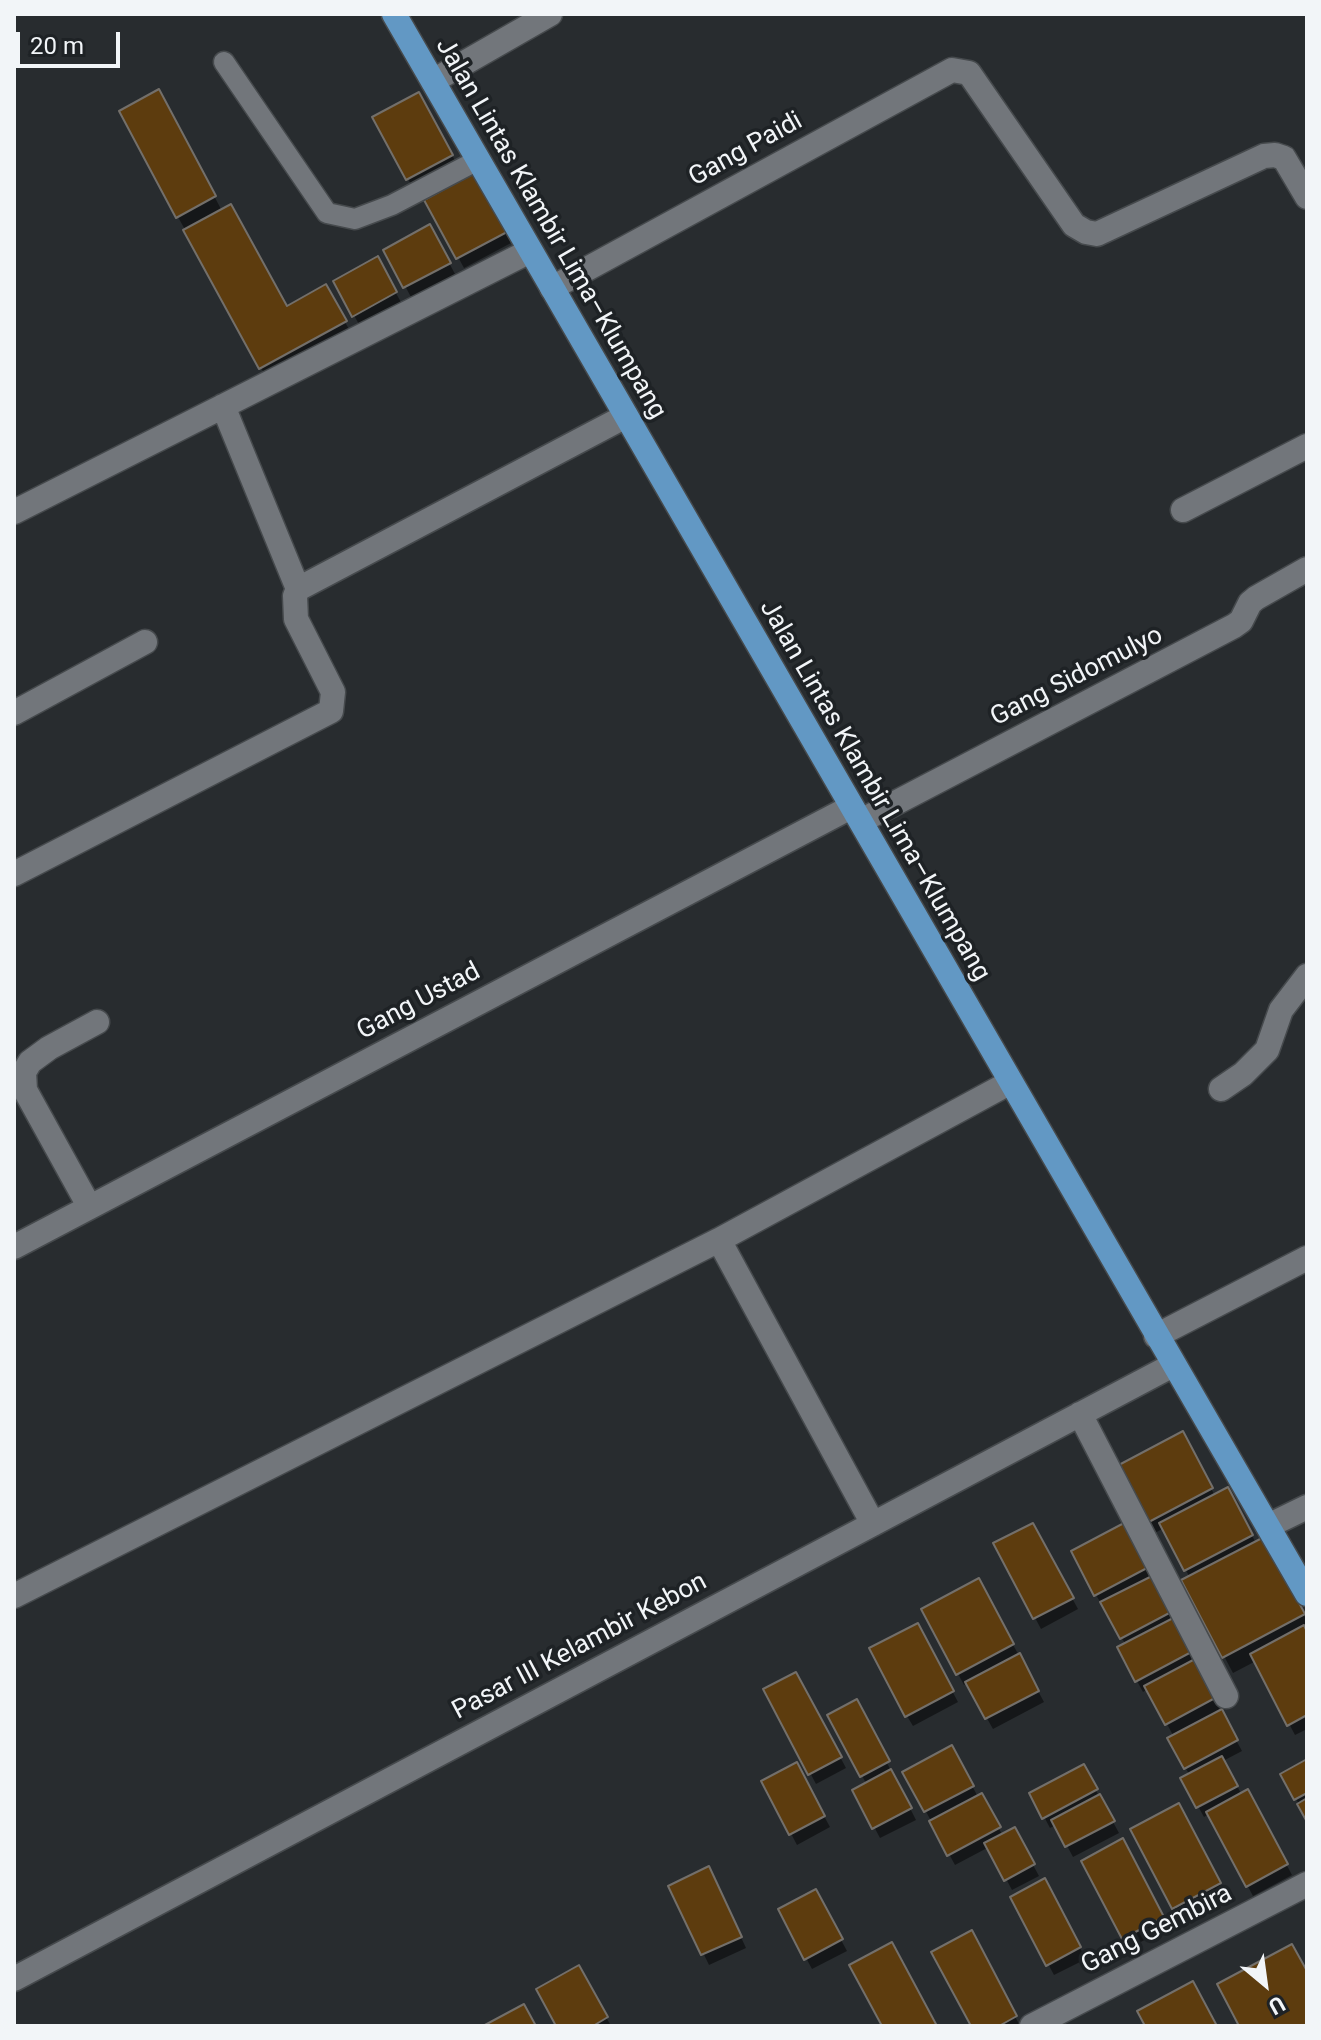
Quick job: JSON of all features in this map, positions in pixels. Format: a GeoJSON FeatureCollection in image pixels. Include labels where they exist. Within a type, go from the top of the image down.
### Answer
{"type":"FeatureCollection","features":[{"type":"Feature","properties":{"kind":"main road","name":"Jalan Lintas Klambir Lima–Klumpang"},"geometry":{"type":"LineString","coordinates":[[394,14],[1307,1594]]}},
{"type":"Feature","properties":{"kind":"street"},"geometry":{"type":"LineString","coordinates":[[433,81],[550,14]]}},
{"type":"Feature","properties":{"kind":"street","name":"Gang Paidi"},"geometry":{"type":"LineString","coordinates":[[552,288],[944,74],[960,70],[969,73],[1074,225],[1086,232],[1097,234],[1264,156],[1284,158],[1307,197]]}},
{"type":"Feature","properties":{"kind":"street"},"geometry":{"type":"LineString","coordinates":[[14,512],[530,251]]}},
{"type":"Feature","properties":{"kind":"street"},"geometry":{"type":"LineString","coordinates":[[223,406],[298,589]]}},
{"type":"Feature","properties":{"kind":"street"},"geometry":{"type":"LineString","coordinates":[[14,874],[331,711],[333,692],[296,619],[295,596],[298,589],[626,416]]}},
{"type":"Feature","properties":{"kind":"street"},"geometry":{"type":"LineString","coordinates":[[1183,510],[1307,446]]}},
{"type":"Feature","properties":{"kind":"street","name":"Gang Sidomulyo"},"geometry":{"type":"LineString","coordinates":[[856,814],[1234,626],[1241,621],[1256,598],[1307,569]]}},
{"type":"Feature","properties":{"kind":"street"},"geometry":{"type":"LineString","coordinates":[[14,713],[145,642]]}},
{"type":"Feature","properties":{"kind":"street","name":"Gang Ustad"},"geometry":{"type":"LineString","coordinates":[[14,1247],[856,814]]}},
{"type":"Feature","properties":{"kind":"street"},"geometry":{"type":"LineString","coordinates":[[1221,1089],[1243,1074],[1267,1050],[1281,1010],[1307,976]]}},
{"type":"Feature","properties":{"kind":"street"},"geometry":{"type":"LineString","coordinates":[[89,1206],[25,1090],[24,1072],[39,1055],[97,1022]]}},
{"type":"Feature","properties":{"kind":"street"},"geometry":{"type":"LineString","coordinates":[[14,1596],[719,1240],[1009,1083]]}},
{"type":"Feature","properties":{"kind":"street"},"geometry":{"type":"LineString","coordinates":[[719,1240],[873,1524]]}},
{"type":"Feature","properties":{"kind":"street"},"geometry":{"type":"LineString","coordinates":[[1156,1336],[1307,1258]]}},
{"type":"Feature","properties":{"kind":"street","name":"Pasar III Kelambir Kebon"},"geometry":{"type":"LineString","coordinates":[[14,1979],[1173,1365]]}},
{"type":"Feature","properties":{"kind":"street"},"geometry":{"type":"LineString","coordinates":[[1080,1414],[1226,1696]]}},
{"type":"Feature","properties":{"kind":"street"},"geometry":{"type":"LineString","coordinates":[[1268,1526],[1307,1507]]}},
{"type":"Feature","properties":{"kind":"street","name":"Gang Gembira"},"geometry":{"type":"LineString","coordinates":[[1032,2026],[1307,1884]]}},
{"type":"Feature","properties":{"kind":"lane"},"geometry":{"type":"LineString","coordinates":[[224,62],[327,213],[355,219],[392,205],[478,160]]}},
{"type":"Feature","properties":{"kind":"building"},"geometry":{"type":"Polygon","coordinates":[[[159,89],[216,196],[176,218],[119,111],[159,89]]]}},
{"type":"Feature","properties":{"kind":"building"},"geometry":{"type":"Polygon","coordinates":[[[419,92],[453,155],[406,180],[372,117],[419,92]]]}},
{"type":"Feature","properties":{"kind":"building"},"geometry":{"type":"Polygon","coordinates":[[[475,172],[507,232],[456,259],[424,200],[475,172]]]}},
{"type":"Feature","properties":{"kind":"building"},"geometry":{"type":"Polygon","coordinates":[[[231,204],[287,306],[326,284],[347,321],[259,369],[183,230],[231,204]]]}},
{"type":"Feature","properties":{"kind":"building"},"geometry":{"type":"Polygon","coordinates":[[[430,224],[451,263],[403,288],[383,250],[430,224]]]}},
{"type":"Feature","properties":{"kind":"building"},"geometry":{"type":"Polygon","coordinates":[[[378,256],[397,292],[352,317],[333,281],[378,256]]]}},
{"type":"Feature","properties":{"kind":"building"},"geometry":{"type":"Polygon","coordinates":[[[1183,1431],[1213,1488],[1145,1524],[1115,1467],[1183,1431]]]}},
{"type":"Feature","properties":{"kind":"building"},"geometry":{"type":"Polygon","coordinates":[[[1228,1487],[1253,1535],[1184,1571],[1159,1523],[1228,1487]]]}},
{"type":"Feature","properties":{"kind":"building"},"geometry":{"type":"Polygon","coordinates":[[[1033,1523],[1074,1598],[1033,1619],[993,1543],[1033,1523]]]}},
{"type":"Feature","properties":{"kind":"building"},"geometry":{"type":"Polygon","coordinates":[[[1124,1523],[1147,1568],[1094,1596],[1071,1551],[1124,1523]]]}},
{"type":"Feature","properties":{"kind":"building"},"geometry":{"type":"Polygon","coordinates":[[[1264,1537],[1305,1614],[1222,1658],[1181,1580],[1264,1537]]]}},
{"type":"Feature","properties":{"kind":"building"},"geometry":{"type":"Polygon","coordinates":[[[1156,1574],[1175,1610],[1120,1639],[1100,1602],[1156,1574]]]}},
{"type":"Feature","properties":{"kind":"building"},"geometry":{"type":"Polygon","coordinates":[[[979,1578],[1014,1644],[956,1675],[921,1609],[979,1578]]]}},
{"type":"Feature","properties":{"kind":"building"},"geometry":{"type":"Polygon","coordinates":[[[1179,1615],[1197,1649],[1135,1682],[1117,1647],[1179,1615]]]}},
{"type":"Feature","properties":{"kind":"building"},"geometry":{"type":"Polygon","coordinates":[[[918,1623],[954,1691],[905,1717],[869,1648],[918,1623]]]}},
{"type":"Feature","properties":{"kind":"building"},"geometry":{"type":"Polygon","coordinates":[[[1304,1625],[1307,1632],[1307,1715],[1287,1726],[1250,1654],[1304,1625]]]}},
{"type":"Feature","properties":{"kind":"building"},"geometry":{"type":"Polygon","coordinates":[[[1020,1653],[1039,1691],[985,1719],[965,1682],[1020,1653]]]}},
{"type":"Feature","properties":{"kind":"building"},"geometry":{"type":"Polygon","coordinates":[[[1195,1659],[1215,1698],[1165,1725],[1144,1686],[1195,1659]]]}},
{"type":"Feature","properties":{"kind":"building"},"geometry":{"type":"Polygon","coordinates":[[[796,1672],[842,1757],[808,1775],[763,1689],[796,1672]]]}},
{"type":"Feature","properties":{"kind":"building"},"geometry":{"type":"Polygon","coordinates":[[[857,1699],[890,1761],[860,1777],[827,1715],[857,1699]]]}},
{"type":"Feature","properties":{"kind":"building"},"geometry":{"type":"Polygon","coordinates":[[[1222,1709],[1238,1740],[1184,1769],[1167,1738],[1222,1709]]]}},
{"type":"Feature","properties":{"kind":"building"},"geometry":{"type":"Polygon","coordinates":[[[952,1745],[974,1786],[924,1812],[902,1772],[952,1745]]]}},
{"type":"Feature","properties":{"kind":"building"},"geometry":{"type":"Polygon","coordinates":[[[1222,1756],[1238,1786],[1196,1808],[1180,1778],[1222,1756]]]}},
{"type":"Feature","properties":{"kind":"building"},"geometry":{"type":"Polygon","coordinates":[[[1307,1759],[1307,1793],[1294,1800],[1280,1774],[1307,1759]]]}},
{"type":"Feature","properties":{"kind":"building"},"geometry":{"type":"Polygon","coordinates":[[[797,1762],[825,1816],[789,1835],[761,1781],[797,1762]]]}},
{"type":"Feature","properties":{"kind":"building"},"geometry":{"type":"Polygon","coordinates":[[[1084,1764],[1098,1789],[1042,1819],[1029,1793],[1084,1764]]]}},
{"type":"Feature","properties":{"kind":"building"},"geometry":{"type":"Polygon","coordinates":[[[891,1769],[912,1808],[872,1829],[852,1790],[891,1769]]]}},
{"type":"Feature","properties":{"kind":"building"},"geometry":{"type":"Polygon","coordinates":[[[1248,1789],[1288,1864],[1246,1887],[1206,1812],[1248,1789]]]}},
{"type":"Feature","properties":{"kind":"building"},"geometry":{"type":"Polygon","coordinates":[[[982,1793],[1001,1827],[947,1856],[929,1821],[982,1793]]]}},
{"type":"Feature","properties":{"kind":"building"},"geometry":{"type":"Polygon","coordinates":[[[1100,1794],[1115,1821],[1065,1847],[1051,1820],[1100,1794]]]}},
{"type":"Feature","properties":{"kind":"building"},"geometry":{"type":"Polygon","coordinates":[[[1307,1798],[1307,1822],[1297,1804],[1307,1798]]]}},
{"type":"Feature","properties":{"kind":"building"},"geometry":{"type":"Polygon","coordinates":[[[1179,1803],[1221,1883],[1172,1909],[1130,1829],[1179,1803]]]}},
{"type":"Feature","properties":{"kind":"building"},"geometry":{"type":"Polygon","coordinates":[[[1015,1827],[1035,1864],[1004,1881],[984,1843],[1015,1827]]]}},
{"type":"Feature","properties":{"kind":"building"},"geometry":{"type":"Polygon","coordinates":[[[1123,1838],[1164,1917],[1122,1939],[1081,1861],[1123,1838]]]}},
{"type":"Feature","properties":{"kind":"building"},"geometry":{"type":"Polygon","coordinates":[[[709,1866],[742,1937],[701,1955],[668,1886],[709,1866]]]}},
{"type":"Feature","properties":{"kind":"building"},"geometry":{"type":"Polygon","coordinates":[[[1045,1878],[1081,1947],[1046,1966],[1010,1897],[1045,1878]]]}},
{"type":"Feature","properties":{"kind":"building"},"geometry":{"type":"Polygon","coordinates":[[[816,1889],[843,1939],[804,1960],[778,1909],[816,1889]]]}},
{"type":"Feature","properties":{"kind":"building"},"geometry":{"type":"Polygon","coordinates":[[[972,1930],[1017,2016],[999,2026],[971,2026],[931,1952],[972,1930]]]}},
{"type":"Feature","properties":{"kind":"building"},"geometry":{"type":"Polygon","coordinates":[[[892,1942],[937,2026],[882,2026],[849,1965],[892,1942]]]}},
{"type":"Feature","properties":{"kind":"building"},"geometry":{"type":"Polygon","coordinates":[[[1292,1944],[1307,1971],[1307,2026],[1239,2026],[1217,1984],[1292,1944]]]}},
{"type":"Feature","properties":{"kind":"building"},"geometry":{"type":"Polygon","coordinates":[[[579,1965],[608,2017],[593,2026],[556,2026],[536,1989],[579,1965]]]}},
{"type":"Feature","properties":{"kind":"building"},"geometry":{"type":"Polygon","coordinates":[[[1193,1981],[1217,2026],[1145,2026],[1137,2011],[1193,1981]]]}},
{"type":"Feature","properties":{"kind":"building"},"geometry":{"type":"Polygon","coordinates":[[[524,2004],[536,2026],[483,2026],[524,2004]]]}}]}
